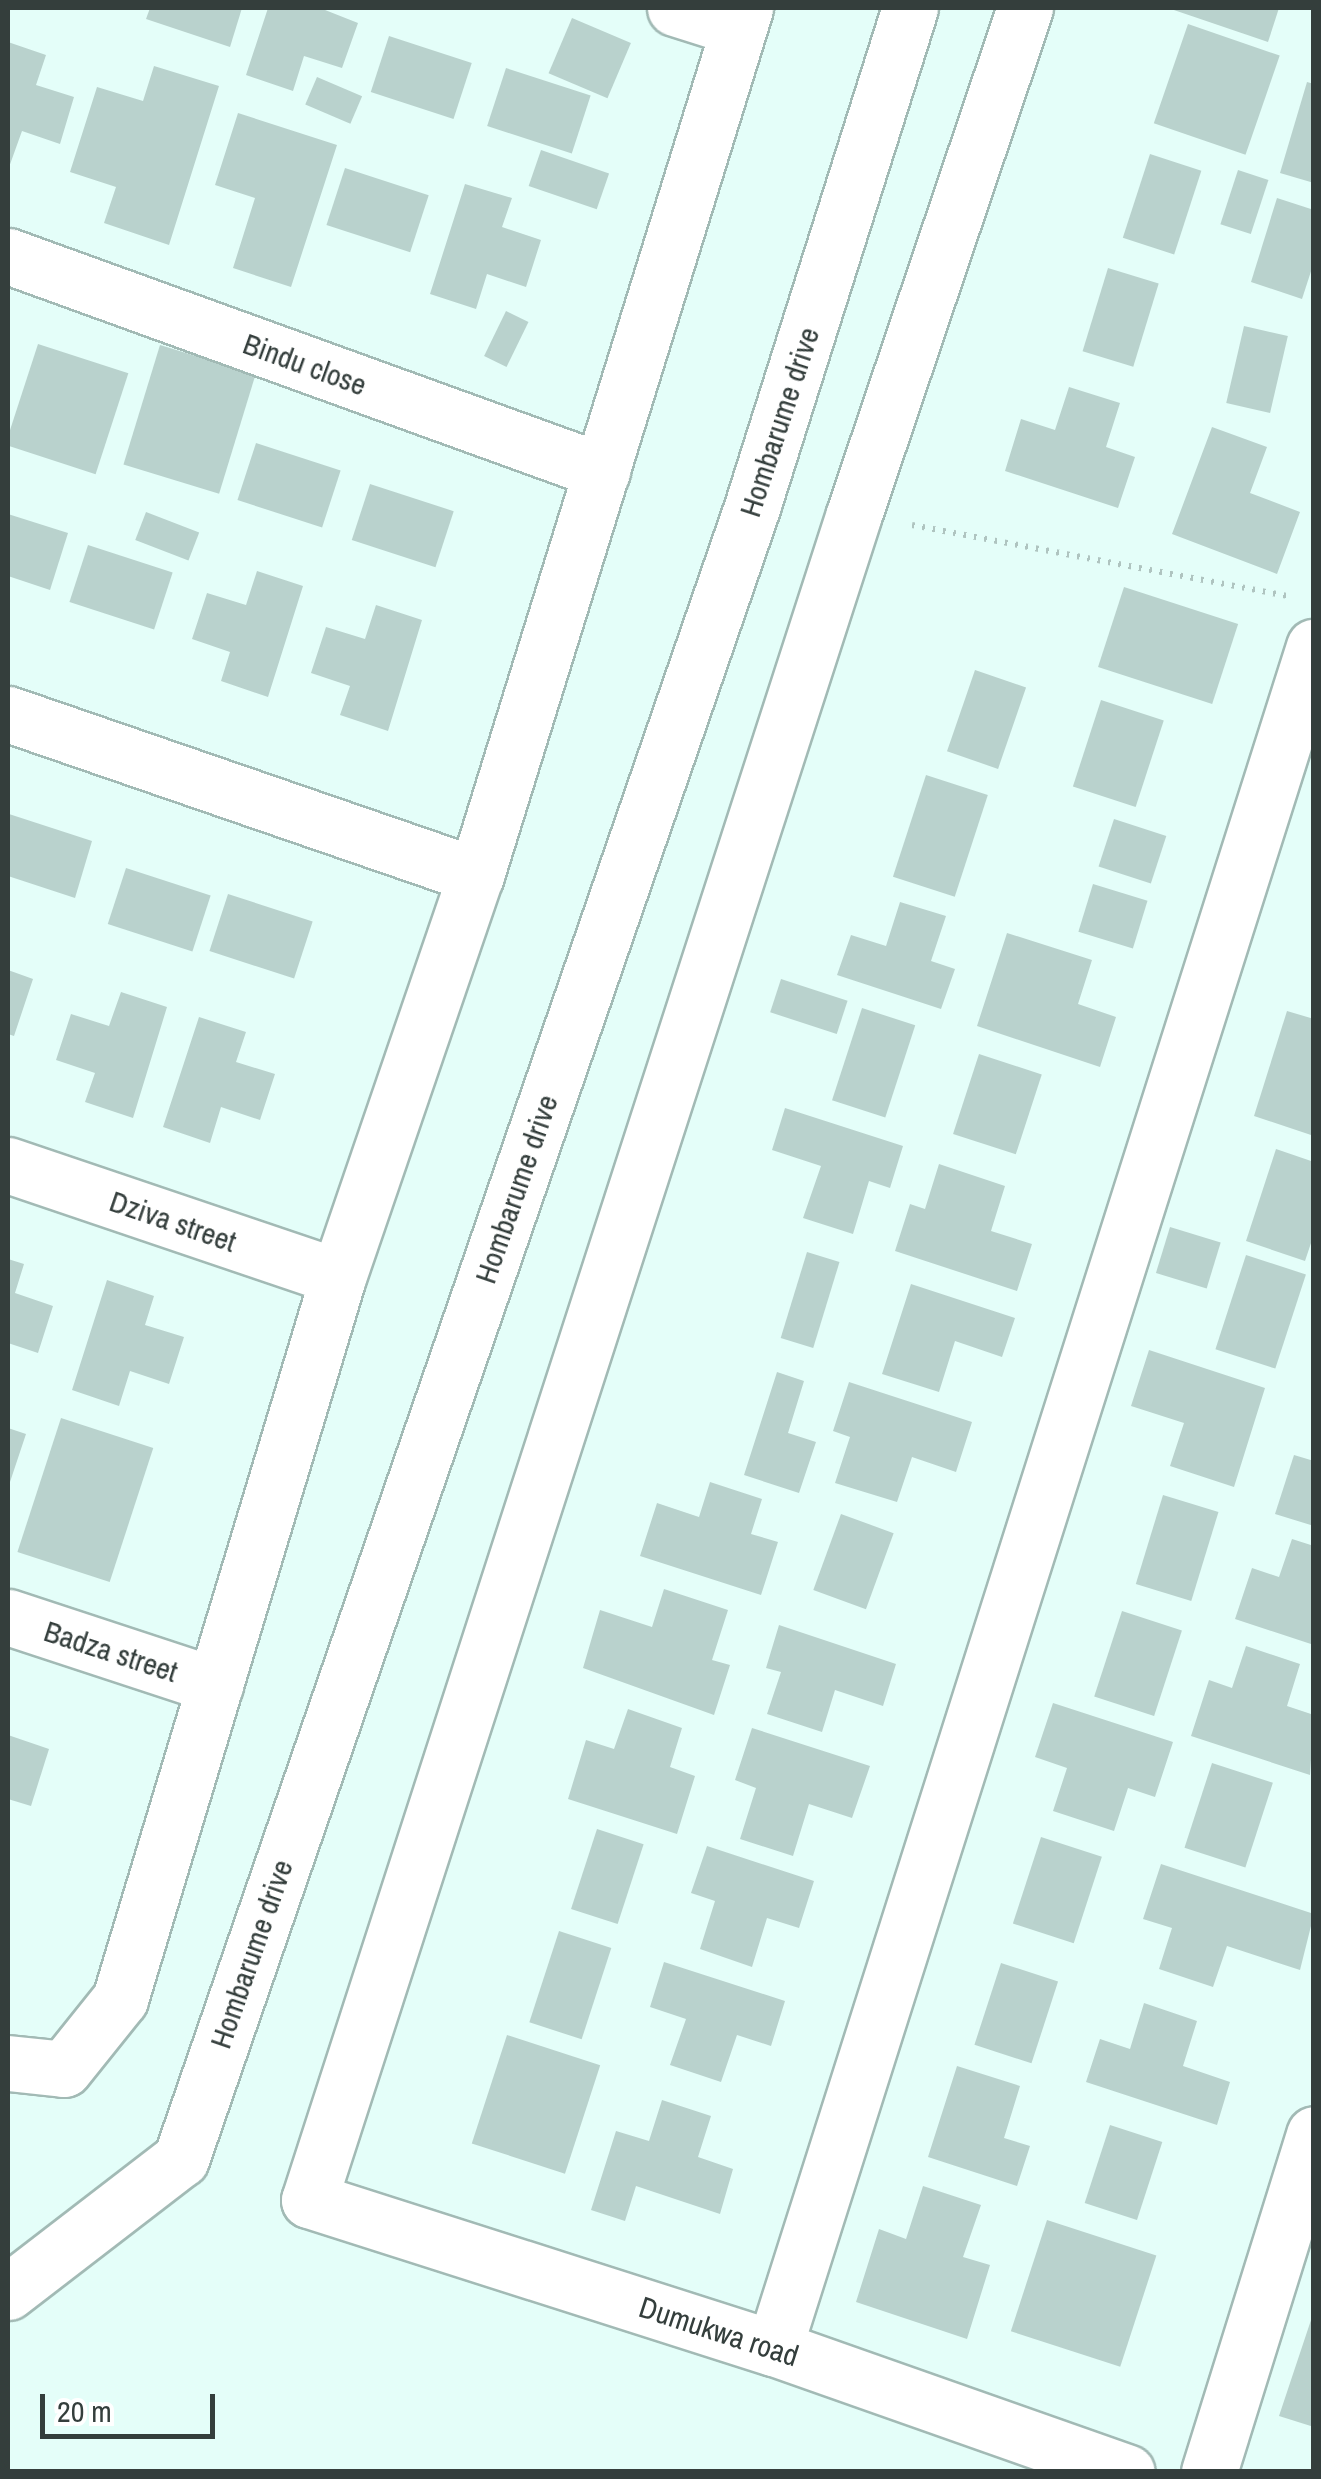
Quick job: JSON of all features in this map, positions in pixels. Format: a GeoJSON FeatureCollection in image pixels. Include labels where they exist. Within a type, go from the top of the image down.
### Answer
{"type":"FeatureCollection","features":[{"type":"Feature","properties":{"kind":"street"},"geometry":{"type":"LineString","coordinates":[[8,2063],[64,2070],[120,1999],[338,1277],[476,875],[742,18],[676,8]]}},
{"type":"Feature","properties":{"kind":"street","name":"Hombarume drive"},"geometry":{"type":"LineString","coordinates":[[8,2292],[180,2159],[753,504],[910,8]]}},
{"type":"Feature","properties":{"kind":"street"},"geometry":{"type":"LineString","coordinates":[[854,514],[1025,8]]}},
{"type":"Feature","properties":{"kind":"street","name":"Bindu close"},"geometry":{"type":"LineString","coordinates":[[8,256],[602,471]]}},
{"type":"Feature","properties":{"kind":"street","name":"Dumukwa road"},"geometry":{"type":"LineString","coordinates":[[854,514],[309,2200],[774,2348],[1126,2472]]}},
{"type":"Feature","properties":{"kind":"street"},"geometry":{"type":"LineString","coordinates":[[774,2348],[1314,648]]}},
{"type":"Feature","properties":{"kind":"street"},"geometry":{"type":"LineString","coordinates":[[8,714],[476,875]]}},
{"type":"Feature","properties":{"kind":"street","name":"Dziva street"},"geometry":{"type":"LineString","coordinates":[[8,1165],[338,1277]]}},
{"type":"Feature","properties":{"kind":"street","name":"Badza street"},"geometry":{"type":"LineString","coordinates":[[8,1617],[215,1684]]}},
{"type":"Feature","properties":{"kind":"street"},"geometry":{"type":"LineString","coordinates":[[1208,2472],[1314,2134]]}},
{"type":"Feature","properties":{"kind":"path"},"geometry":{"type":"LineString","coordinates":[[854,514],[1294,597]]}},
{"type":"Feature","properties":{"kind":"building"},"geometry":{"type":"Polygon","coordinates":[[[150,8],[242,8],[230,47],[146,19],[150,8]]]}},
{"type":"Feature","properties":{"kind":"building"},"geometry":{"type":"Polygon","coordinates":[[[268,8],[320,8],[358,23],[342,68],[304,56],[293,91],[246,75],[268,8]]]}},
{"type":"Feature","properties":{"kind":"building"},"geometry":{"type":"Polygon","coordinates":[[[1168,8],[1279,8],[1268,42],[1168,8]]]}},
{"type":"Feature","properties":{"kind":"building"},"geometry":{"type":"Polygon","coordinates":[[[572,18],[631,43],[607,98],[549,73],[572,18]]]}},
{"type":"Feature","properties":{"kind":"building"},"geometry":{"type":"Polygon","coordinates":[[[1188,24],[1280,56],[1246,155],[1154,123],[1188,24]]]}},
{"type":"Feature","properties":{"kind":"building"},"geometry":{"type":"Polygon","coordinates":[[[389,36],[472,63],[454,119],[371,92],[389,36]]]}},
{"type":"Feature","properties":{"kind":"building"},"geometry":{"type":"Polygon","coordinates":[[[8,42],[46,55],[36,85],[74,97],[60,144],[22,131],[8,170],[8,42]]]}},
{"type":"Feature","properties":{"kind":"building"},"geometry":{"type":"Polygon","coordinates":[[[154,66],[219,86],[169,245],[104,223],[116,187],[70,172],[97,87],[143,101],[154,66]]]}},
{"type":"Feature","properties":{"kind":"building"},"geometry":{"type":"Polygon","coordinates":[[[506,68],[591,96],[572,154],[487,126],[506,68]]]}},
{"type":"Feature","properties":{"kind":"building"},"geometry":{"type":"Polygon","coordinates":[[[317,77],[362,96],[350,124],[305,105],[317,77]]]}},
{"type":"Feature","properties":{"kind":"building"},"geometry":{"type":"Polygon","coordinates":[[[1307,82],[1314,84],[1314,183],[1280,173],[1307,82]]]}},
{"type":"Feature","properties":{"kind":"building"},"geometry":{"type":"Polygon","coordinates":[[[238,113],[337,145],[291,287],[233,268],[255,198],[215,185],[238,113]]]}},
{"type":"Feature","properties":{"kind":"building"},"geometry":{"type":"Polygon","coordinates":[[[541,150],[609,173],[597,209],[529,186],[541,150]]]}},
{"type":"Feature","properties":{"kind":"building"},"geometry":{"type":"Polygon","coordinates":[[[1150,154],[1201,171],[1174,254],[1123,238],[1150,154]]]}},
{"type":"Feature","properties":{"kind":"building"},"geometry":{"type":"Polygon","coordinates":[[[345,168],[429,195],[410,252],[326,225],[345,168]]]}},
{"type":"Feature","properties":{"kind":"building"},"geometry":{"type":"Polygon","coordinates":[[[1238,170],[1268,180],[1251,234],[1220,224],[1238,170]]]}},
{"type":"Feature","properties":{"kind":"building"},"geometry":{"type":"Polygon","coordinates":[[[465,184],[512,198],[502,227],[541,240],[526,287],[487,274],[476,309],[430,294],[465,184]]]}},
{"type":"Feature","properties":{"kind":"building"},"geometry":{"type":"Polygon","coordinates":[[[1277,198],[1314,210],[1314,262],[1302,299],[1251,282],[1277,198]]]}},
{"type":"Feature","properties":{"kind":"building"},"geometry":{"type":"Polygon","coordinates":[[[1108,268],[1159,283],[1133,367],[1083,351],[1108,268]]]}},
{"type":"Feature","properties":{"kind":"building"},"geometry":{"type":"Polygon","coordinates":[[[506,311],[528,322],[507,367],[484,356],[506,311]]]}},
{"type":"Feature","properties":{"kind":"building"},"geometry":{"type":"Polygon","coordinates":[[[1244,326],[1288,336],[1270,413],[1226,403],[1244,326]]]}},
{"type":"Feature","properties":{"kind":"building"},"geometry":{"type":"Polygon","coordinates":[[[38,344],[128,373],[96,474],[8,446],[38,344]]]}},
{"type":"Feature","properties":{"kind":"building"},"geometry":{"type":"Polygon","coordinates":[[[160,345],[256,374],[219,494],[123,465],[160,345]]]}},
{"type":"Feature","properties":{"kind":"building"},"geometry":{"type":"Polygon","coordinates":[[[1069,387],[1120,403],[1106,447],[1135,457],[1118,508],[1005,471],[1021,419],[1055,430],[1069,387]]]}},
{"type":"Feature","properties":{"kind":"building"},"geometry":{"type":"Polygon","coordinates":[[[1212,427],[1267,447],[1250,493],[1300,512],[1277,574],[1172,534],[1212,427]]]}},
{"type":"Feature","properties":{"kind":"building"},"geometry":{"type":"Polygon","coordinates":[[[256,443],[341,471],[322,528],[237,500],[256,443]]]}},
{"type":"Feature","properties":{"kind":"building"},"geometry":{"type":"Polygon","coordinates":[[[370,484],[454,511],[435,567],[352,540],[370,484]]]}},
{"type":"Feature","properties":{"kind":"building"},"geometry":{"type":"Polygon","coordinates":[[[146,512],[199,532],[188,560],[135,540],[146,512]]]}},
{"type":"Feature","properties":{"kind":"building"},"geometry":{"type":"Polygon","coordinates":[[[8,514],[68,533],[50,590],[8,576],[8,514]]]}},
{"type":"Feature","properties":{"kind":"building"},"geometry":{"type":"Polygon","coordinates":[[[88,545],[173,573],[154,630],[69,602],[88,545]]]}},
{"type":"Feature","properties":{"kind":"building"},"geometry":{"type":"Polygon","coordinates":[[[257,571],[303,586],[268,697],[221,681],[230,652],[192,639],[207,593],[246,605],[257,571]]]}},
{"type":"Feature","properties":{"kind":"building"},"geometry":{"type":"Polygon","coordinates":[[[1124,587],[1238,624],[1212,704],[1098,667],[1124,587]]]}},
{"type":"Feature","properties":{"kind":"building"},"geometry":{"type":"Polygon","coordinates":[[[376,605],[422,620],[388,731],[340,715],[350,686],[311,673],[326,627],[365,639],[376,605]]]}},
{"type":"Feature","properties":{"kind":"building"},"geometry":{"type":"Polygon","coordinates":[[[975,670],[1026,688],[998,769],[947,751],[975,670]]]}},
{"type":"Feature","properties":{"kind":"building"},"geometry":{"type":"Polygon","coordinates":[[[1101,700],[1164,720],[1136,807],[1073,787],[1101,700]]]}},
{"type":"Feature","properties":{"kind":"building"},"geometry":{"type":"Polygon","coordinates":[[[926,775],[988,795],[955,897],[893,877],[926,775]]]}},
{"type":"Feature","properties":{"kind":"building"},"geometry":{"type":"Polygon","coordinates":[[[9,814],[92,841],[75,898],[8,876],[9,814]]]}},
{"type":"Feature","properties":{"kind":"building"},"geometry":{"type":"Polygon","coordinates":[[[1114,819],[1166,836],[1151,884],[1099,867],[1114,819]]]}},
{"type":"Feature","properties":{"kind":"building"},"geometry":{"type":"Polygon","coordinates":[[[126,868],[211,896],[192,952],[108,924],[126,868]]]}},
{"type":"Feature","properties":{"kind":"building"},"geometry":{"type":"Polygon","coordinates":[[[1093,884],[1148,901],[1133,948],[1078,932],[1093,884]]]}},
{"type":"Feature","properties":{"kind":"building"},"geometry":{"type":"Polygon","coordinates":[[[228,894],[313,922],[294,979],[209,951],[228,894]]]}},
{"type":"Feature","properties":{"kind":"building"},"geometry":{"type":"Polygon","coordinates":[[[900,902],[946,916],[931,961],[955,969],[941,1009],[837,975],[851,935],[886,946],[900,902]]]}},
{"type":"Feature","properties":{"kind":"building"},"geometry":{"type":"Polygon","coordinates":[[[1007,933],[1092,960],[1078,1004],[1116,1017],[1100,1067],[977,1026],[1007,933]]]}},
{"type":"Feature","properties":{"kind":"building"},"geometry":{"type":"Polygon","coordinates":[[[8,970],[33,979],[14,1036],[8,1034],[8,970]]]}},
{"type":"Feature","properties":{"kind":"building"},"geometry":{"type":"Polygon","coordinates":[[[781,979],[848,1001],[837,1034],[770,1012],[781,979]]]}},
{"type":"Feature","properties":{"kind":"building"},"geometry":{"type":"Polygon","coordinates":[[[121,992],[167,1007],[133,1118],[85,1102],[95,1073],[56,1060],[71,1014],[109,1026],[121,992]]]}},
{"type":"Feature","properties":{"kind":"building"},"geometry":{"type":"Polygon","coordinates":[[[862,1008],[915,1025],[885,1118],[832,1100],[862,1008]]]}},
{"type":"Feature","properties":{"kind":"building"},"geometry":{"type":"Polygon","coordinates":[[[1287,1011],[1314,1019],[1314,1136],[1254,1116],[1287,1011]]]}},
{"type":"Feature","properties":{"kind":"building"},"geometry":{"type":"Polygon","coordinates":[[[199,1017],[246,1032],[236,1062],[275,1074],[260,1120],[221,1107],[210,1143],[163,1127],[199,1017]]]}},
{"type":"Feature","properties":{"kind":"building"},"geometry":{"type":"Polygon","coordinates":[[[979,1054],[1042,1074],[1016,1154],[953,1134],[979,1054]]]}},
{"type":"Feature","properties":{"kind":"building"},"geometry":{"type":"Polygon","coordinates":[[[785,1108],[903,1146],[890,1188],[869,1181],[853,1234],[803,1218],[821,1166],[772,1150],[785,1108]]]}},
{"type":"Feature","properties":{"kind":"building"},"geometry":{"type":"Polygon","coordinates":[[[1276,1149],[1314,1162],[1314,1234],[1305,1261],[1246,1241],[1276,1149]]]}},
{"type":"Feature","properties":{"kind":"building"},"geometry":{"type":"Polygon","coordinates":[[[939,1164],[1005,1186],[991,1231],[1032,1244],[1017,1291],[895,1251],[910,1204],[925,1209],[939,1164]]]}},
{"type":"Feature","properties":{"kind":"building"},"geometry":{"type":"Polygon","coordinates":[[[1170,1227],[1221,1242],[1207,1288],[1156,1273],[1170,1227]]]}},
{"type":"Feature","properties":{"kind":"building"},"geometry":{"type":"Polygon","coordinates":[[[807,1252],[840,1262],[813,1348],[781,1338],[807,1252]]]}},
{"type":"Feature","properties":{"kind":"building"},"geometry":{"type":"Polygon","coordinates":[[[1246,1255],[1306,1274],[1275,1369],[1215,1349],[1246,1255]]]}},
{"type":"Feature","properties":{"kind":"building"},"geometry":{"type":"Polygon","coordinates":[[[8,1259],[24,1264],[15,1293],[53,1306],[38,1353],[8,1343],[8,1259]]]}},
{"type":"Feature","properties":{"kind":"building"},"geometry":{"type":"Polygon","coordinates":[[[107,1280],[154,1296],[145,1325],[184,1337],[169,1384],[130,1371],[119,1406],[72,1390],[107,1280]]]}},
{"type":"Feature","properties":{"kind":"building"},"geometry":{"type":"Polygon","coordinates":[[[911,1284],[1015,1318],[1002,1357],[955,1341],[939,1392],[882,1374],[911,1284]]]}},
{"type":"Feature","properties":{"kind":"building"},"geometry":{"type":"Polygon","coordinates":[[[1149,1350],[1265,1388],[1234,1487],[1170,1466],[1184,1423],[1131,1406],[1149,1350]]]}},
{"type":"Feature","properties":{"kind":"building"},"geometry":{"type":"Polygon","coordinates":[[[777,1372],[804,1381],[788,1433],[816,1442],[799,1493],[744,1475],[777,1372]]]}},
{"type":"Feature","properties":{"kind":"building"},"geometry":{"type":"Polygon","coordinates":[[[849,1382],[972,1422],[956,1472],[912,1457],[897,1502],[835,1483],[850,1437],[833,1431],[849,1382]]]}},
{"type":"Feature","properties":{"kind":"building"},"geometry":{"type":"Polygon","coordinates":[[[61,1418],[153,1448],[110,1582],[17,1552],[61,1418]]]}},
{"type":"Feature","properties":{"kind":"building"},"geometry":{"type":"Polygon","coordinates":[[[8,1428],[26,1434],[8,1488],[8,1428]]]}},
{"type":"Feature","properties":{"kind":"building"},"geometry":{"type":"Polygon","coordinates":[[[1294,1455],[1314,1461],[1314,1526],[1275,1514],[1294,1455]]]}},
{"type":"Feature","properties":{"kind":"building"},"geometry":{"type":"Polygon","coordinates":[[[710,1482],[762,1499],[751,1534],[778,1542],[761,1595],[640,1556],[657,1503],[699,1517],[710,1482]]]}},
{"type":"Feature","properties":{"kind":"building"},"geometry":{"type":"Polygon","coordinates":[[[1163,1495],[1218,1512],[1191,1601],[1136,1584],[1163,1495]]]}},
{"type":"Feature","properties":{"kind":"building"},"geometry":{"type":"Polygon","coordinates":[[[841,1514],[894,1533],[866,1609],[813,1590],[841,1514]]]}},
{"type":"Feature","properties":{"kind":"building"},"geometry":{"type":"Polygon","coordinates":[[[1292,1539],[1314,1546],[1314,1645],[1235,1619],[1252,1568],[1279,1577],[1292,1539]]]}},
{"type":"Feature","properties":{"kind":"building"},"geometry":{"type":"Polygon","coordinates":[[[664,1589],[728,1610],[712,1660],[730,1665],[714,1715],[583,1668],[600,1610],[652,1627],[664,1589]]]}},
{"type":"Feature","properties":{"kind":"building"},"geometry":{"type":"Polygon","coordinates":[[[1122,1611],[1182,1630],[1154,1716],[1094,1697],[1122,1611]]]}},
{"type":"Feature","properties":{"kind":"building"},"geometry":{"type":"Polygon","coordinates":[[[779,1625],[896,1664],[883,1706],[835,1690],[822,1732],[767,1714],[781,1672],[766,1668],[779,1625]]]}},
{"type":"Feature","properties":{"kind":"building"},"geometry":{"type":"Polygon","coordinates":[[[1246,1646],[1300,1664],[1287,1706],[1314,1715],[1310,1775],[1191,1736],[1209,1680],[1232,1688],[1246,1646]]]}},
{"type":"Feature","properties":{"kind":"building"},"geometry":{"type":"Polygon","coordinates":[[[1053,1703],[1173,1742],[1155,1797],[1128,1788],[1114,1831],[1053,1811],[1067,1768],[1035,1757],[1053,1703]]]}},
{"type":"Feature","properties":{"kind":"building"},"geometry":{"type":"Polygon","coordinates":[[[628,1709],[682,1728],[670,1767],[695,1776],[677,1834],[568,1799],[586,1740],[614,1749],[628,1709]]]}},
{"type":"Feature","properties":{"kind":"building"},"geometry":{"type":"Polygon","coordinates":[[[752,1728],[870,1766],[852,1818],[809,1804],[793,1856],[740,1839],[756,1788],[735,1780],[752,1728]]]}},
{"type":"Feature","properties":{"kind":"building"},"geometry":{"type":"Polygon","coordinates":[[[8,1735],[49,1749],[31,1806],[8,1799],[8,1735]]]}},
{"type":"Feature","properties":{"kind":"building"},"geometry":{"type":"Polygon","coordinates":[[[1212,1763],[1273,1783],[1245,1867],[1184,1848],[1212,1763]]]}},
{"type":"Feature","properties":{"kind":"building"},"geometry":{"type":"Polygon","coordinates":[[[597,1829],[644,1844],[618,1924],[571,1909],[597,1829]]]}},
{"type":"Feature","properties":{"kind":"building"},"geometry":{"type":"Polygon","coordinates":[[[1041,1837],[1102,1857],[1074,1943],[1013,1924],[1041,1837]]]}},
{"type":"Feature","properties":{"kind":"building"},"geometry":{"type":"Polygon","coordinates":[[[707,1846],[814,1881],[799,1928],[767,1918],[752,1967],[700,1949],[715,1901],[691,1893],[707,1846]]]}},
{"type":"Feature","properties":{"kind":"building"},"geometry":{"type":"Polygon","coordinates":[[[1161,1864],[1314,1914],[1300,1970],[1227,1946],[1213,1987],[1159,1969],[1172,1928],[1143,1919],[1161,1864]]]}},
{"type":"Feature","properties":{"kind":"building"},"geometry":{"type":"Polygon","coordinates":[[[559,1931],[611,1948],[582,2039],[529,2022],[559,1931]]]}},
{"type":"Feature","properties":{"kind":"building"},"geometry":{"type":"Polygon","coordinates":[[[664,1962],[785,2001],[771,2046],[737,2035],[721,2082],[670,2065],[686,2019],[650,2007],[664,1962]]]}},
{"type":"Feature","properties":{"kind":"building"},"geometry":{"type":"Polygon","coordinates":[[[1001,1963],[1058,1982],[1031,2063],[974,2045],[1001,1963]]]}},
{"type":"Feature","properties":{"kind":"building"},"geometry":{"type":"Polygon","coordinates":[[[1144,2003],[1197,2021],[1183,2066],[1230,2082],[1217,2125],[1086,2082],[1100,2039],[1130,2049],[1144,2003]]]}},
{"type":"Feature","properties":{"kind":"building"},"geometry":{"type":"Polygon","coordinates":[[[507,2035],[600,2065],[565,2174],[472,2143],[507,2035]]]}},
{"type":"Feature","properties":{"kind":"building"},"geometry":{"type":"Polygon","coordinates":[[[957,2066],[1020,2086],[1004,2138],[1030,2146],[1017,2186],[928,2157],[957,2066]]]}},
{"type":"Feature","properties":{"kind":"building"},"geometry":{"type":"Polygon","coordinates":[[[662,2100],[711,2116],[698,2157],[733,2169],[720,2214],[636,2186],[625,2221],[591,2210],[616,2131],[649,2141],[662,2100]]]}},
{"type":"Feature","properties":{"kind":"building"},"geometry":{"type":"Polygon","coordinates":[[[1110,2125],[1162,2142],[1137,2220],[1085,2203],[1110,2125]]]}},
{"type":"Feature","properties":{"kind":"building"},"geometry":{"type":"Polygon","coordinates":[[[923,2186],[981,2205],[963,2257],[990,2265],[967,2339],[856,2302],[879,2229],[906,2239],[923,2186]]]}},
{"type":"Feature","properties":{"kind":"building"},"geometry":{"type":"Polygon","coordinates":[[[1047,2220],[1156,2256],[1120,2367],[1011,2331],[1047,2220]]]}},
{"type":"Feature","properties":{"kind":"building"},"geometry":{"type":"Polygon","coordinates":[[[1314,2311],[1314,2427],[1279,2416],[1314,2311]]]}}]}
